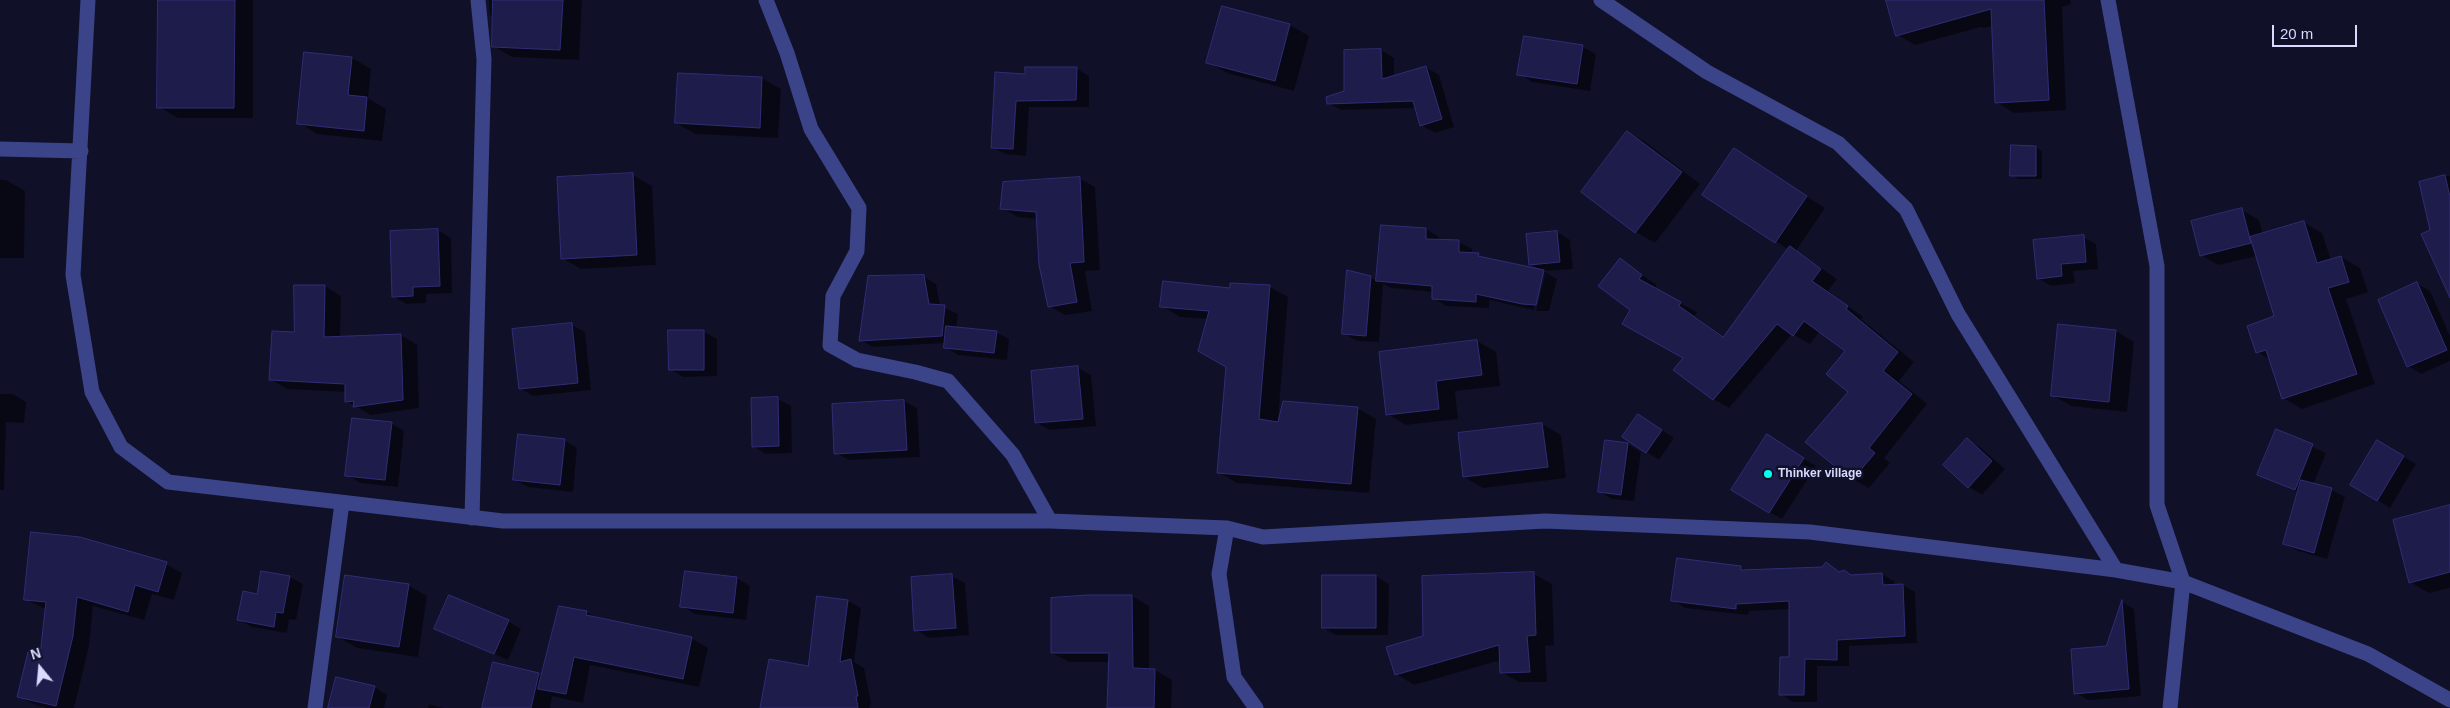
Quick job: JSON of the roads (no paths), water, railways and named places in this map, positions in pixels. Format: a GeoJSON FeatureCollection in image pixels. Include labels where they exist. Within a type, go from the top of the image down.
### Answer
{"type":"FeatureCollection","features":[{"type":"Feature","properties":{"kind":"street"},"geometry":{"type":"LineString","coordinates":[[88,0],[73,275],[92,392],[121,447],[168,482],[503,521],[1050,521],[1227,528],[1263,537],[1545,520],[1800,532],[2116,570],[2182,582],[2368,654],[2450,700]]}},
{"type":"Feature","properties":{"kind":"street"},"geometry":{"type":"LineString","coordinates":[[472,518],[484,60],[478,0]]}},
{"type":"Feature","properties":{"kind":"street"},"geometry":{"type":"LineString","coordinates":[[766,0],[787,53],[811,129],[859,208],[857,251],[833,296],[830,345],[857,360],[948,381],[1013,455],[1050,521]]}},
{"type":"Feature","properties":{"kind":"street"},"geometry":{"type":"LineString","coordinates":[[1601,0],[1708,72],[1838,142],[1906,209],[1958,314],[2116,570]]}},
{"type":"Feature","properties":{"kind":"street"},"geometry":{"type":"LineString","coordinates":[[2108,0],[2157,266],[2157,505],[2182,582],[2170,708]]}},
{"type":"Feature","properties":{"kind":"street"},"geometry":{"type":"LineString","coordinates":[[0,150],[81,151]]}},
{"type":"Feature","properties":{"kind":"street"},"geometry":{"type":"LineString","coordinates":[[315,708],[342,502]]}},
{"type":"Feature","properties":{"kind":"street"},"geometry":{"type":"LineString","coordinates":[[1227,528],[1219,574],[1234,677],[1256,708]]}},
{"type":"Feature","properties":{"kind":"place","name":"Thinker village"},"geometry":{"type":"Point","coordinates":[1768,474]}}]}
